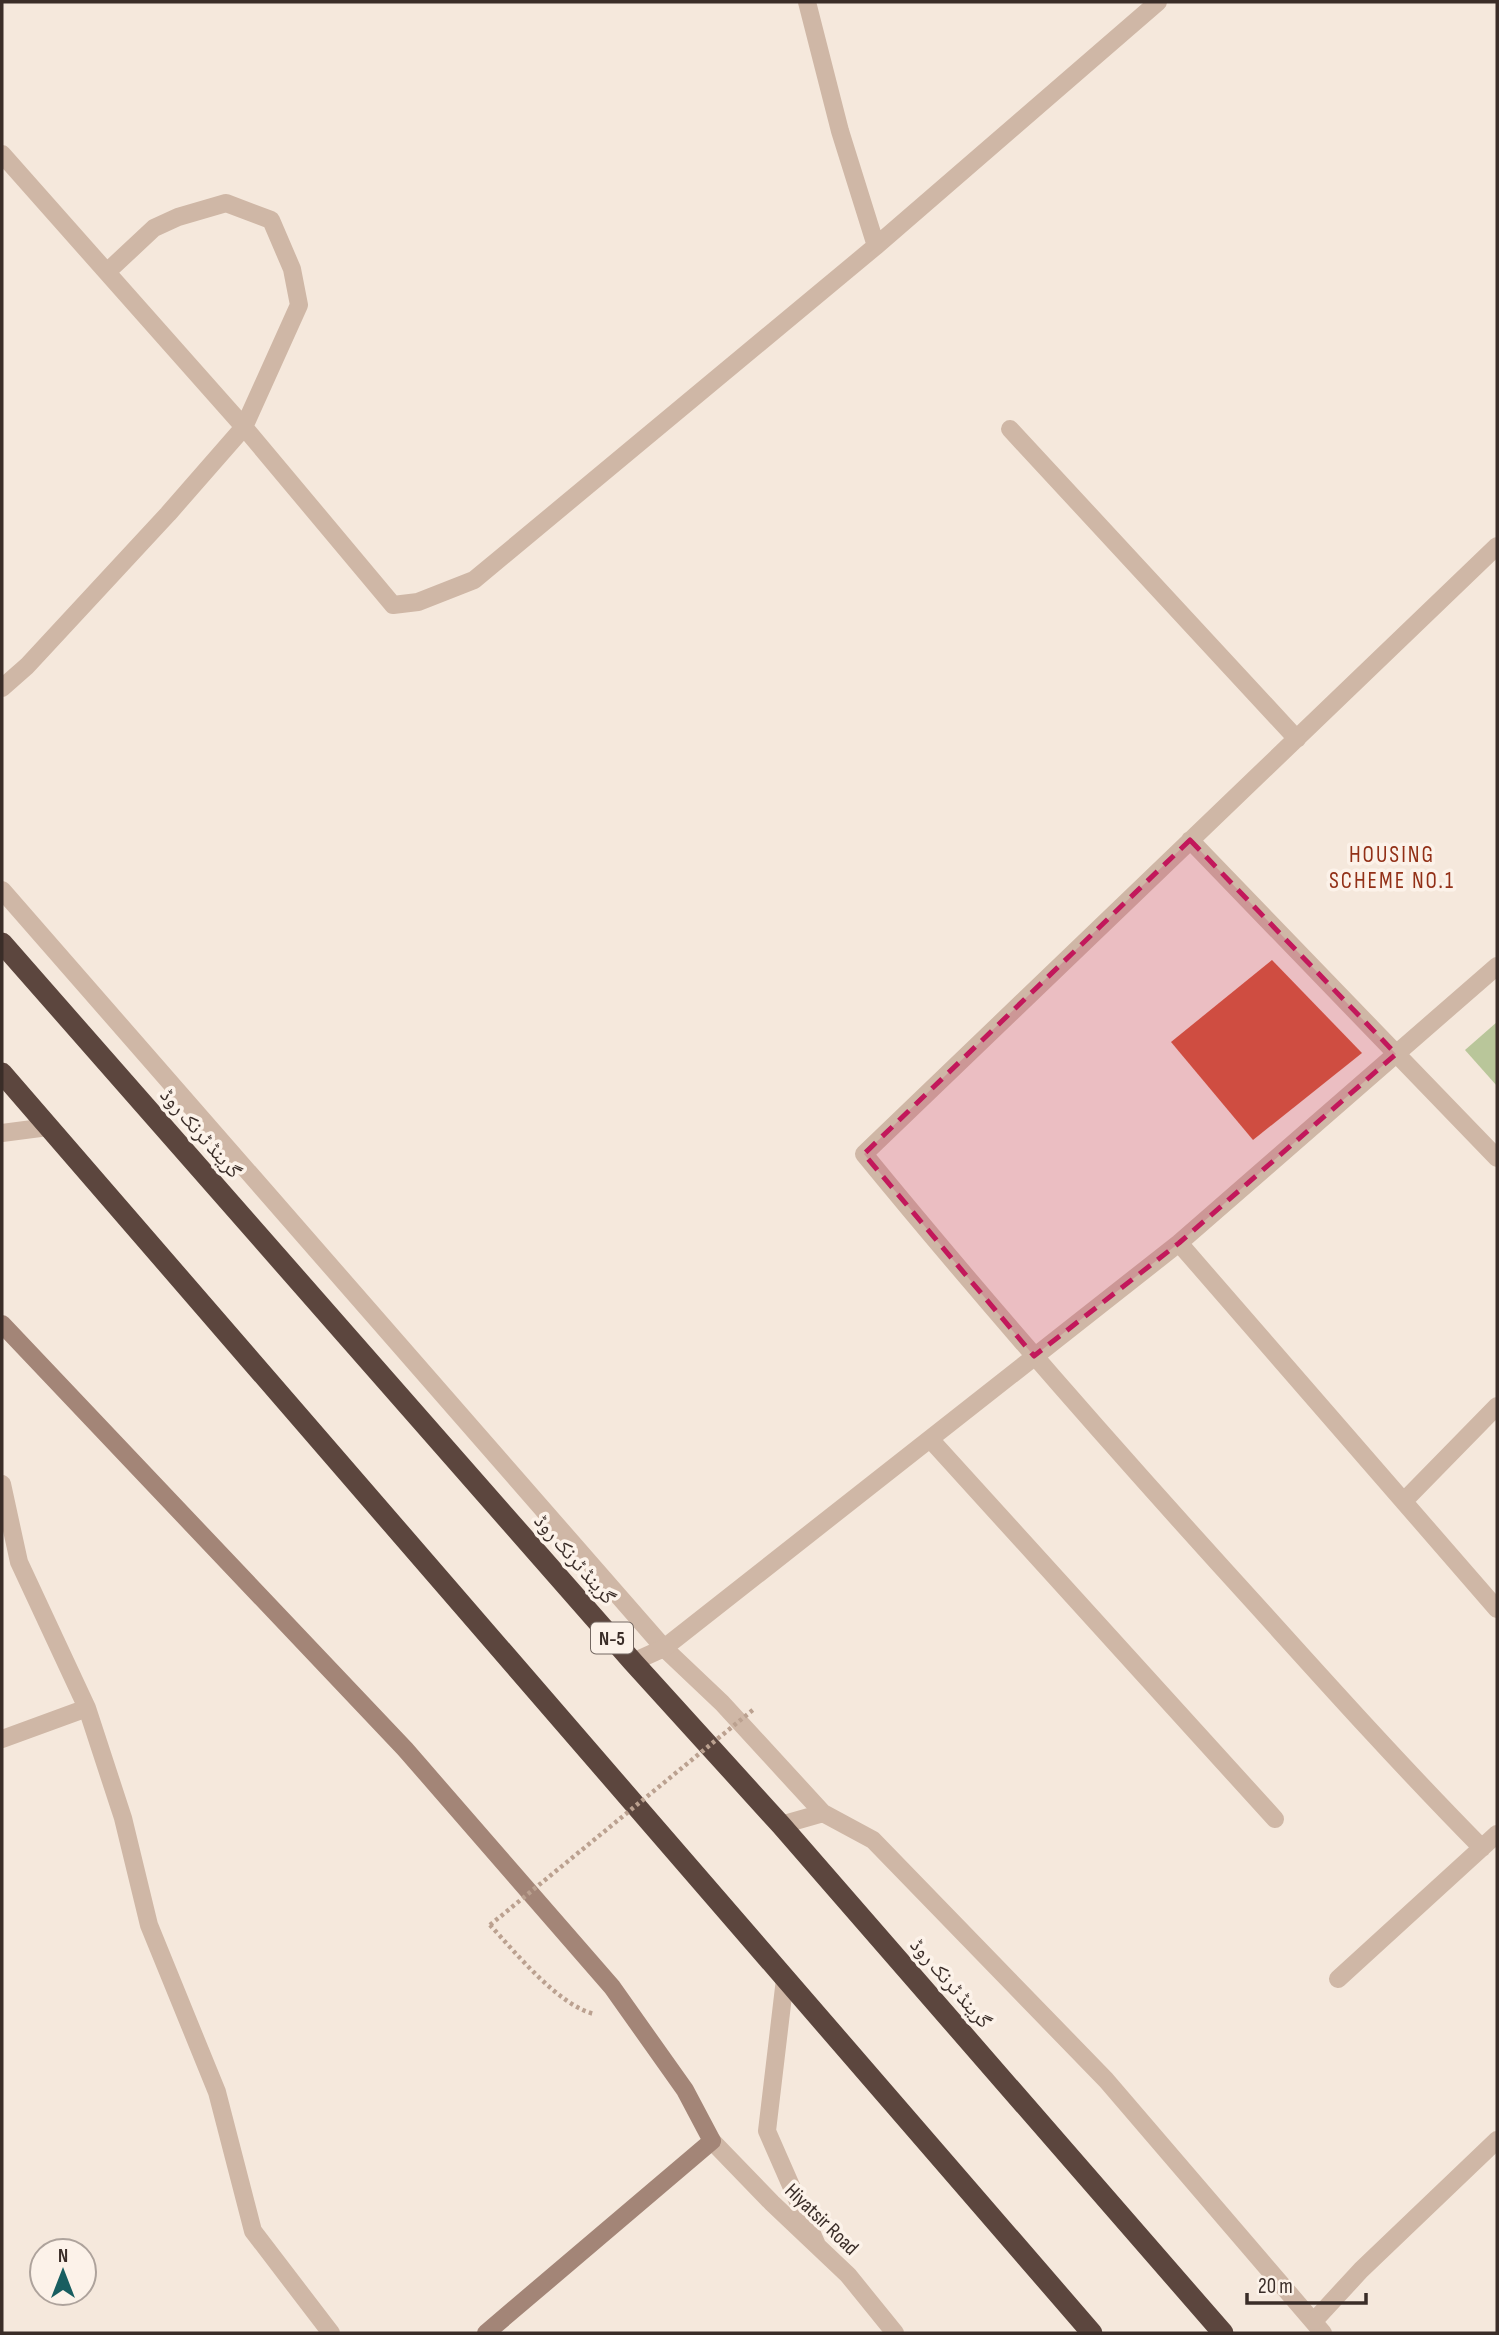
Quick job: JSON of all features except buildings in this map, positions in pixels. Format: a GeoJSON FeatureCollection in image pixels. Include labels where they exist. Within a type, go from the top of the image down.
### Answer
{"type":"FeatureCollection","features":[{"type":"Feature","properties":{"kind":"highway","name":"گرینڈ ٹرنک روڈ"},"geometry":{"type":"LineString","coordinates":[[2,943],[633,1662],[781,1825],[1223,2333]]}},
{"type":"Feature","properties":{"kind":"highway"},"geometry":{"type":"LineString","coordinates":[[2,1073],[1092,2333]]}},
{"type":"Feature","properties":{"kind":"main road"},"geometry":{"type":"LineString","coordinates":[[3,1333],[405,1749],[611,1987],[685,2090],[712,2141],[486,2333]]}},
{"type":"Feature","properties":{"kind":"street"},"geometry":{"type":"LineString","coordinates":[[807,2],[840,131],[876,246]]}},
{"type":"Feature","properties":{"kind":"street"},"geometry":{"type":"LineString","coordinates":[[2,154],[244,427],[393,605],[418,601],[474,580],[876,246],[1158,2]]}},
{"type":"Feature","properties":{"kind":"street"},"geometry":{"type":"LineString","coordinates":[[2,688],[27,666],[168,514],[244,427],[299,305],[292,269],[271,220],[226,203],[178,217],[154,228],[107,272]]}},
{"type":"Feature","properties":{"kind":"street"},"geometry":{"type":"LineString","coordinates":[[1010,429],[1297,739]]}},
{"type":"Feature","properties":{"kind":"street"},"geometry":{"type":"LineString","coordinates":[[1482,1848],[1342,1700],[1034,1356],[864,1154],[1497,546]]}},
{"type":"Feature","properties":{"kind":"street"},"geometry":{"type":"LineString","coordinates":[[1190,840],[1497,1158]]}},
{"type":"Feature","properties":{"kind":"street"},"geometry":{"type":"LineString","coordinates":[[2,890],[664,1648],[722,1703],[823,1813],[873,1840],[1096,2070],[1319,2327],[1361,2270],[1497,2140]]}},
{"type":"Feature","properties":{"kind":"street"},"geometry":{"type":"LineString","coordinates":[[633,1662],[664,1648],[1179,1243],[1497,966]]}},
{"type":"Feature","properties":{"kind":"street"},"geometry":{"type":"LineString","coordinates":[[2,1133],[48,1127]]}},
{"type":"Feature","properties":{"kind":"street"},"geometry":{"type":"LineString","coordinates":[[1179,1243],[1497,1609]]}},
{"type":"Feature","properties":{"kind":"street"},"geometry":{"type":"LineString","coordinates":[[1404,1501],[1497,1406]]}},
{"type":"Feature","properties":{"kind":"street"},"geometry":{"type":"LineString","coordinates":[[930,1439],[1275,1819]]}},
{"type":"Feature","properties":{"kind":"street"},"geometry":{"type":"LineString","coordinates":[[2,1484],[19,1562],[87,1708],[123,1818],[149,1925],[218,2092],[253,2231],[331,2333]]}},
{"type":"Feature","properties":{"kind":"street"},"geometry":{"type":"LineString","coordinates":[[2,1739],[87,1708]]}},
{"type":"Feature","properties":{"kind":"street"},"geometry":{"type":"LineString","coordinates":[[781,1825],[823,1813]]}},
{"type":"Feature","properties":{"kind":"street"},"geometry":{"type":"LineString","coordinates":[[1338,1979],[1497,1834]]}},
{"type":"Feature","properties":{"kind":"street"},"geometry":{"type":"LineString","coordinates":[[785,1979],[767,2131],[817,2245]]}},
{"type":"Feature","properties":{"kind":"street","name":"Hiyatsir Road"},"geometry":{"type":"LineString","coordinates":[[712,2141],[848,2275],[895,2333]]}},
{"type":"Feature","properties":{"kind":"path"},"geometry":{"type":"LineString","coordinates":[[638,2024],[580,2011],[546,1983],[490,1925],[754,1709]]}},
{"type":"Feature","properties":{"kind":"highlighted area"},"geometry":{"type":"Polygon","coordinates":[[[1190,840],[1396,1054],[1179,1243],[1034,1356],[864,1154],[1190,840]]]}},
{"type":"Feature","properties":{"kind":"green space"},"geometry":{"type":"Polygon","coordinates":[[[1497,1022],[1497,1086],[1465,1050],[1497,1022]]]}},
{"type":"Feature","properties":{"kind":"district","name":"HOUSING SCHEME NO.1"},"geometry":{"type":"Point","coordinates":[1392,867]}}]}
